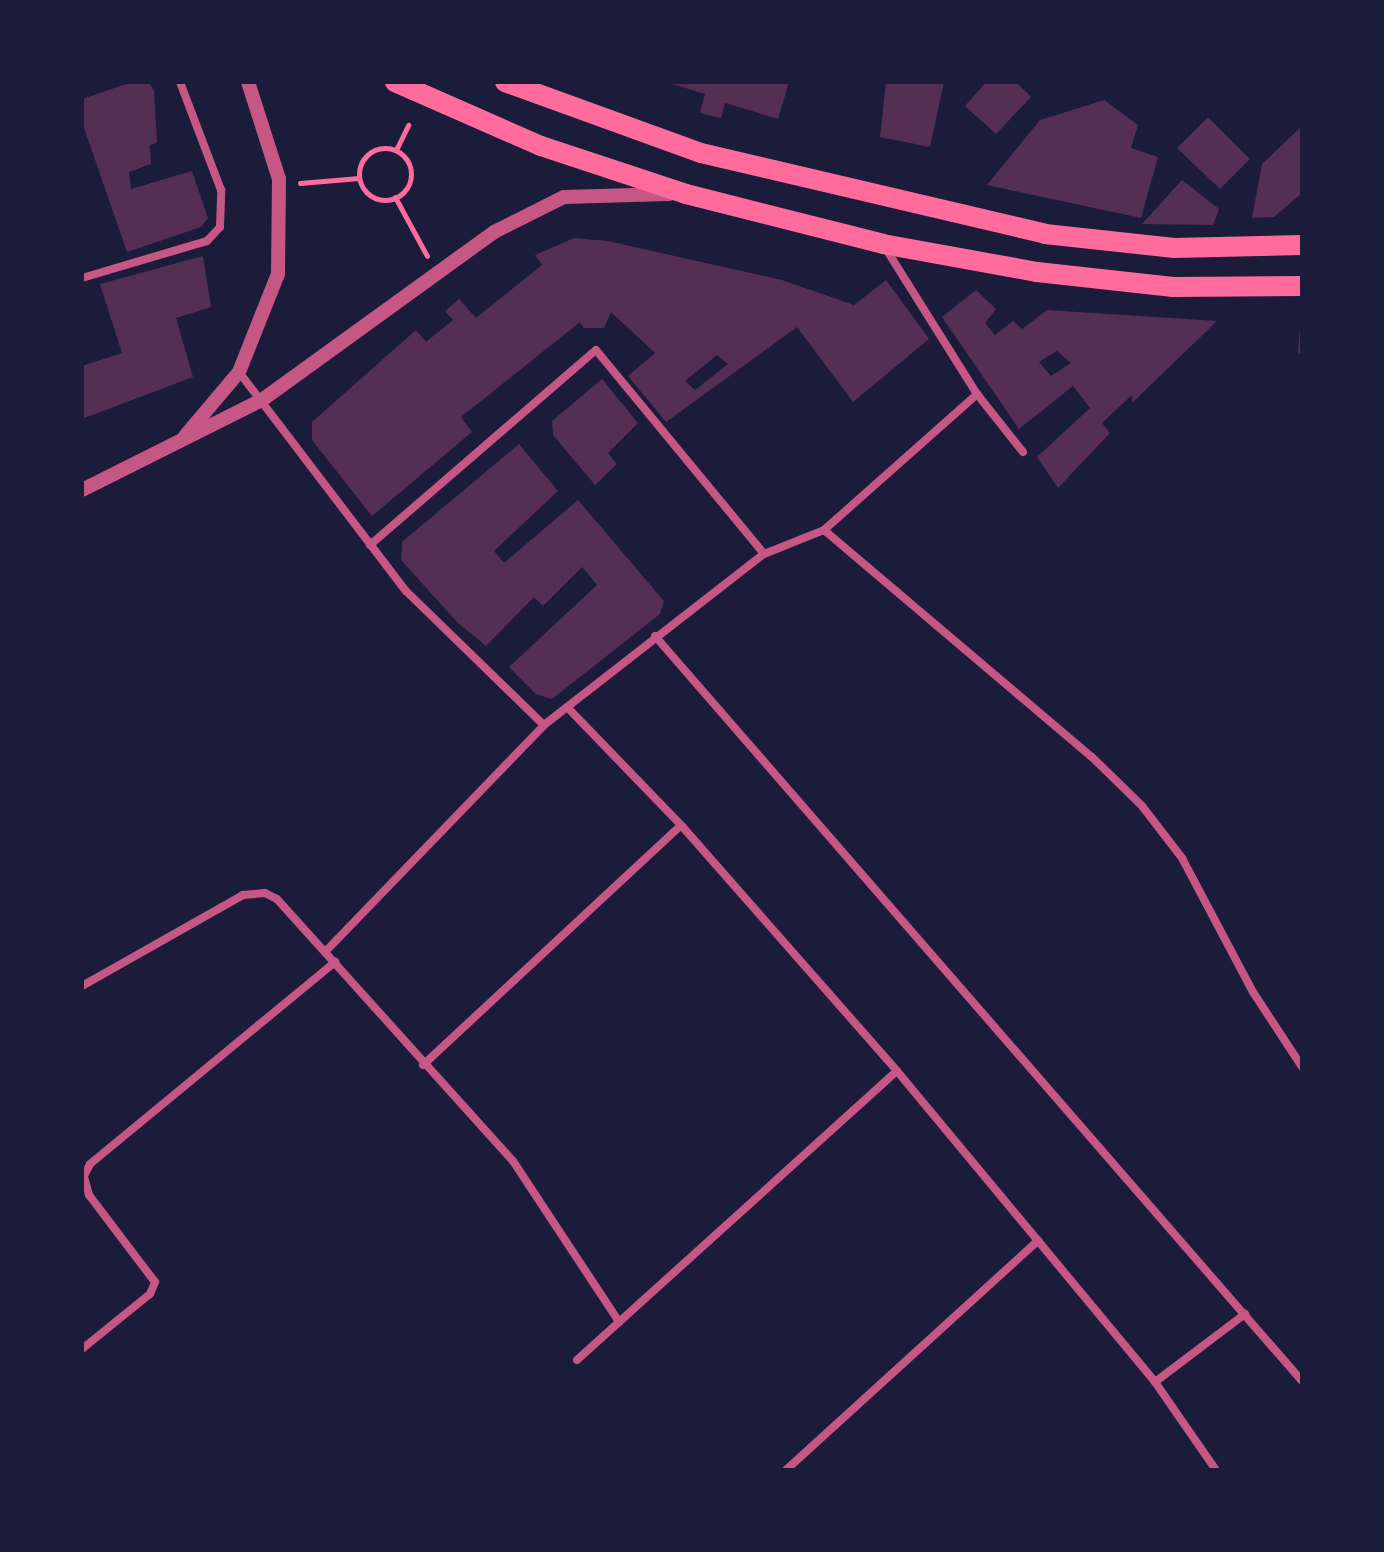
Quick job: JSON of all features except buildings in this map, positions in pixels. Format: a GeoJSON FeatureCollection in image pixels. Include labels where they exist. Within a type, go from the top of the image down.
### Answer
{"type":"FeatureCollection","features":[{"type":"Feature","properties":{"kind":"main road"},"geometry":{"type":"LineString","coordinates":[[395,82],[541,146],[686,194],[883,244],[1037,272],[1173,287],[1302,286]]}},
{"type":"Feature","properties":{"kind":"main road"},"geometry":{"type":"LineString","coordinates":[[505,82],[701,153],[1045,234],[1174,248],[1302,245]]}},
{"type":"Feature","properties":{"kind":"street"},"geometry":{"type":"LineString","coordinates":[[82,278],[207,241],[220,227],[221,190],[180,82]]}},
{"type":"Feature","properties":{"kind":"street"},"geometry":{"type":"LineString","coordinates":[[178,444],[239,372],[278,274],[282,229],[276,167],[248,82]]}},
{"type":"Feature","properties":{"kind":"street"},"geometry":{"type":"LineString","coordinates":[[82,490],[262,400],[494,232],[564,197],[686,194]]}},
{"type":"Feature","properties":{"kind":"street"},"geometry":{"type":"LineString","coordinates":[[883,244],[977,394],[1023,452]]}},
{"type":"Feature","properties":{"kind":"street"},"geometry":{"type":"LineString","coordinates":[[370,545],[596,350],[764,554]]}},
{"type":"Feature","properties":{"kind":"street"},"geometry":{"type":"LineString","coordinates":[[239,372],[370,545],[455,643],[544,725]]}},
{"type":"Feature","properties":{"kind":"street"},"geometry":{"type":"LineString","coordinates":[[325,952],[544,725],[764,554],[824,530],[977,394]]}},
{"type":"Feature","properties":{"kind":"street"},"geometry":{"type":"LineString","coordinates":[[824,530],[1092,757],[1142,806],[1182,858],[1253,992],[1302,1067]]}},
{"type":"Feature","properties":{"kind":"street"},"geometry":{"type":"LineString","coordinates":[[655,636],[1302,1381]]}},
{"type":"Feature","properties":{"kind":"street"},"geometry":{"type":"LineString","coordinates":[[567,707],[681,825],[897,1071],[1155,1382],[1216,1470]]}},
{"type":"Feature","properties":{"kind":"street"},"geometry":{"type":"LineString","coordinates":[[423,1065],[681,825]]}},
{"type":"Feature","properties":{"kind":"street"},"geometry":{"type":"LineString","coordinates":[[82,986],[254,892],[277,899],[423,1065],[513,1161],[619,1322]]}},
{"type":"Feature","properties":{"kind":"street"},"geometry":{"type":"LineString","coordinates":[[82,1349],[150,1294],[155,1282],[89,1195],[84,1176],[90,1164],[335,962]]}},
{"type":"Feature","properties":{"kind":"street"},"geometry":{"type":"LineString","coordinates":[[577,1360],[897,1071]]}},
{"type":"Feature","properties":{"kind":"street"},"geometry":{"type":"LineString","coordinates":[[786,1470],[1038,1241]]}},
{"type":"Feature","properties":{"kind":"street"},"geometry":{"type":"LineString","coordinates":[[1155,1382],[1245,1314]]}},
{"type":"Feature","properties":{"kind":"path"},"geometry":{"type":"LineString","coordinates":[[396,150],[408,125]]}},
{"type":"Feature","properties":{"kind":"path"},"geometry":{"type":"LineString","coordinates":[[396,150],[411,170],[407,187],[395,197],[372,196],[359,171],[369,153],[396,150]]}},
{"type":"Feature","properties":{"kind":"path"},"geometry":{"type":"LineString","coordinates":[[395,197],[436,273]]}}]}
